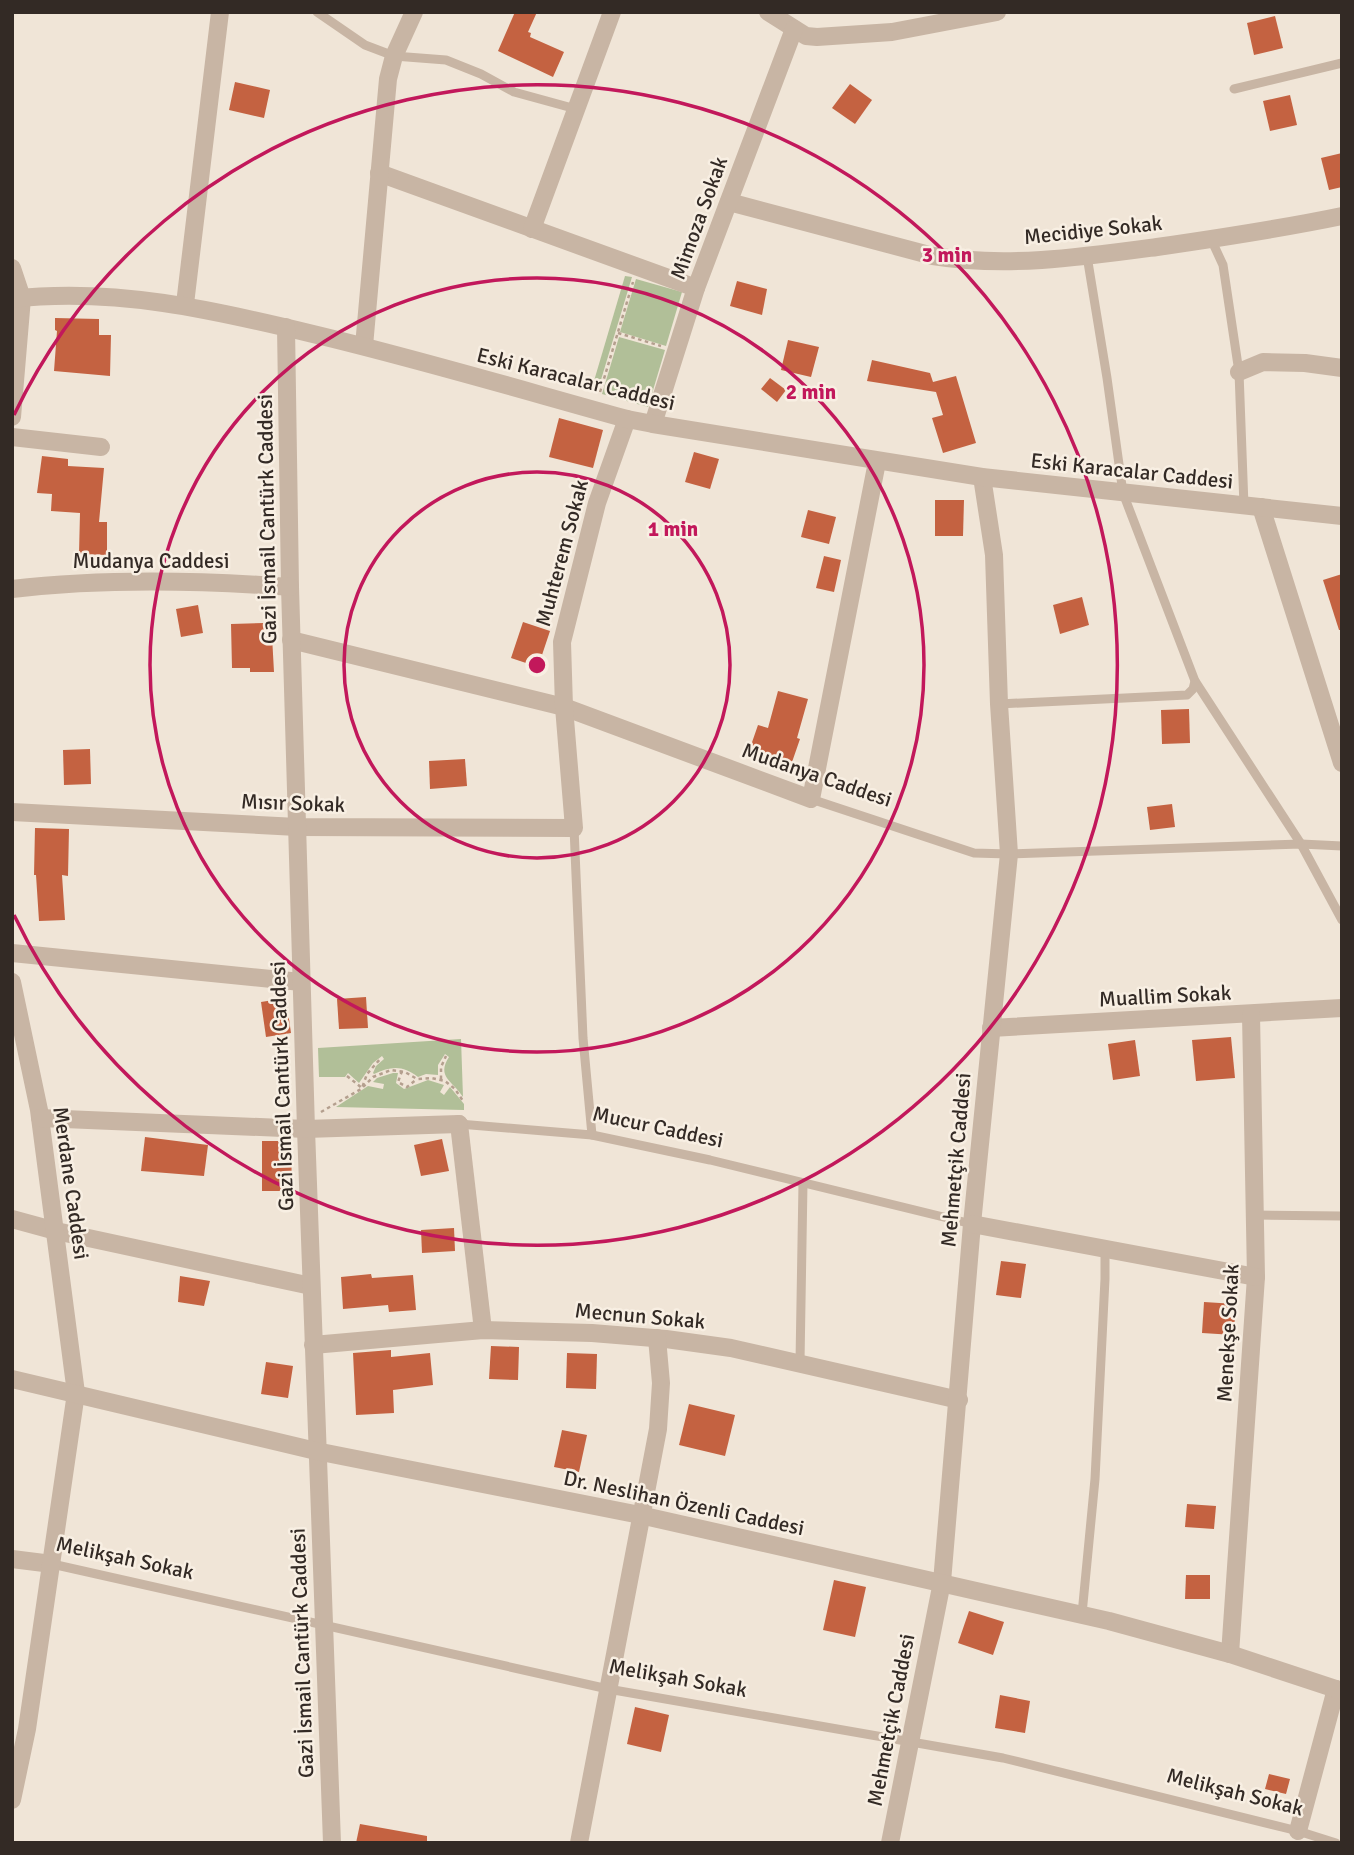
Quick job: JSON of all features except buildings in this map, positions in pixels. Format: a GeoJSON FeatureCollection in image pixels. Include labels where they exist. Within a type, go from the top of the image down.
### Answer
{"type":"FeatureCollection","features":[{"type":"Feature","properties":{"kind":"street"},"geometry":{"type":"LineString","coordinates":[[185,304],[220,12]]}},
{"type":"Feature","properties":{"kind":"street"},"geometry":{"type":"LineString","coordinates":[[364,346],[385,97],[394,56],[414,12]]}},
{"type":"Feature","properties":{"kind":"street"},"geometry":{"type":"LineString","coordinates":[[532,229],[612,12]]}},
{"type":"Feature","properties":{"kind":"street"},"geometry":{"type":"LineString","coordinates":[[768,12],[806,36],[817,37],[892,32],[997,12]]}},
{"type":"Feature","properties":{"kind":"street","name":"Mimoza Sokak"},"geometry":{"type":"LineString","coordinates":[[653,424],[696,288],[794,29]]}},
{"type":"Feature","properties":{"kind":"street"},"geometry":{"type":"LineString","coordinates":[[379,173],[696,288]]}},
{"type":"Feature","properties":{"kind":"street","name":"Mecidiye Sokak"},"geometry":{"type":"LineString","coordinates":[[729,202],[933,256],[958,260],[1003,261],[1087,256],[1273,231],[1342,216]]}},
{"type":"Feature","properties":{"kind":"street"},"geometry":{"type":"LineString","coordinates":[[12,268],[17,298],[12,417]]}},
{"type":"Feature","properties":{"kind":"street","name":"Eski Karacalar Caddesi"},"geometry":{"type":"LineString","coordinates":[[17,298],[88,296],[185,304],[364,346],[627,419],[877,462],[982,477],[1342,516]]}},
{"type":"Feature","properties":{"kind":"street","name":"Gazi İsmail Cantürk Caddesi"},"geometry":{"type":"LineString","coordinates":[[286,327],[291,640],[301,982],[332,1843]]}},
{"type":"Feature","properties":{"kind":"street"},"geometry":{"type":"LineString","coordinates":[[1239,372],[1263,362],[1305,363],[1342,368]]}},
{"type":"Feature","properties":{"kind":"street","name":"Muhterem Sokak"},"geometry":{"type":"LineString","coordinates":[[574,828],[564,707],[562,642],[597,503],[627,419]]}},
{"type":"Feature","properties":{"kind":"street"},"geometry":{"type":"LineString","coordinates":[[12,437],[101,447]]}},
{"type":"Feature","properties":{"kind":"street"},"geometry":{"type":"LineString","coordinates":[[811,799],[877,462]]}},
{"type":"Feature","properties":{"kind":"street","name":"Mehmetçik Caddesi"},"geometry":{"type":"LineString","coordinates":[[890,1843],[942,1582],[972,1224],[1009,854],[999,704],[994,555],[982,477]]}},
{"type":"Feature","properties":{"kind":"street"},"geometry":{"type":"LineString","coordinates":[[1253,506],[1342,763]]}},
{"type":"Feature","properties":{"kind":"street","name":"Mudanya Caddesi"},"geometry":{"type":"LineString","coordinates":[[12,589],[114,582],[207,580],[290,587]]}},
{"type":"Feature","properties":{"kind":"street","name":"Mudanya Caddesi"},"geometry":{"type":"LineString","coordinates":[[291,640],[564,707],[811,799]]}},
{"type":"Feature","properties":{"kind":"street","name":"Mısır Sokak"},"geometry":{"type":"LineString","coordinates":[[12,812],[297,827],[574,828]]}},
{"type":"Feature","properties":{"kind":"street"},"geometry":{"type":"LineString","coordinates":[[12,953],[301,982]]}},
{"type":"Feature","properties":{"kind":"street","name":"Merdane Caddesi"},"geometry":{"type":"LineString","coordinates":[[12,982],[40,1118],[76,1393],[27,1729],[12,1800]]}},
{"type":"Feature","properties":{"kind":"street","name":"Muallim Sokak"},"geometry":{"type":"LineString","coordinates":[[991,1028],[1342,1008]]}},
{"type":"Feature","properties":{"kind":"street","name":"Menekşe Sokak"},"geometry":{"type":"LineString","coordinates":[[1230,1654],[1256,1277],[1251,1015]]}},
{"type":"Feature","properties":{"kind":"street","name":"Mucur Caddesi"},"geometry":{"type":"LineString","coordinates":[[40,1118],[306,1124],[459,1124]]}},
{"type":"Feature","properties":{"kind":"street"},"geometry":{"type":"LineString","coordinates":[[459,1124],[483,1330]]}},
{"type":"Feature","properties":{"kind":"street"},"geometry":{"type":"LineString","coordinates":[[12,1219],[311,1286]]}},
{"type":"Feature","properties":{"kind":"street","name":"Mucur Caddesi"},"geometry":{"type":"LineString","coordinates":[[972,1224],[1256,1277]]}},
{"type":"Feature","properties":{"kind":"street","name":"Mecnun Sokak"},"geometry":{"type":"LineString","coordinates":[[313,1345],[483,1330],[657,1338],[731,1348],[800,1362],[959,1400]]}},
{"type":"Feature","properties":{"kind":"street"},"geometry":{"type":"LineString","coordinates":[[579,1843],[658,1429],[661,1404],[657,1338]]}},
{"type":"Feature","properties":{"kind":"street","name":"Dr. Neslihan Özenli Caddesi"},"geometry":{"type":"LineString","coordinates":[[12,1379],[316,1451],[640,1515],[1082,1614],[1230,1654],[1339,1690]]}},
{"type":"Feature","properties":{"kind":"street","name":"Melikşah Sokak"},"geometry":{"type":"LineString","coordinates":[[12,1559],[52,1564]]}},
{"type":"Feature","properties":{"kind":"street"},"geometry":{"type":"LineString","coordinates":[[1298,1831],[1339,1690]]}},
{"type":"Feature","properties":{"kind":"lane"},"geometry":{"type":"LineString","coordinates":[[317,12],[365,45],[394,56],[446,60],[481,74],[514,92],[577,109]]}},
{"type":"Feature","properties":{"kind":"lane"},"geometry":{"type":"LineString","coordinates":[[1234,89],[1342,63]]}},
{"type":"Feature","properties":{"kind":"lane"},"geometry":{"type":"LineString","coordinates":[[1211,239],[1223,265],[1239,372],[1253,506]]}},
{"type":"Feature","properties":{"kind":"lane"},"geometry":{"type":"LineString","coordinates":[[1087,256],[1123,493],[1195,681],[1301,845],[1342,920]]}},
{"type":"Feature","properties":{"kind":"lane"},"geometry":{"type":"LineString","coordinates":[[999,704],[1187,695],[1193,689],[1195,681]]}},
{"type":"Feature","properties":{"kind":"lane","name":"Mudanya Caddesi"},"geometry":{"type":"LineString","coordinates":[[811,799],[974,853],[1342,846]]}},
{"type":"Feature","properties":{"kind":"lane"},"geometry":{"type":"LineString","coordinates":[[574,828],[583,1038],[592,1135]]}},
{"type":"Feature","properties":{"kind":"lane","name":"Mucur Caddesi"},"geometry":{"type":"LineString","coordinates":[[459,1124],[592,1135],[972,1224]]}},
{"type":"Feature","properties":{"kind":"lane"},"geometry":{"type":"LineString","coordinates":[[800,1362],[803,1183]]}},
{"type":"Feature","properties":{"kind":"lane"},"geometry":{"type":"LineString","coordinates":[[1255,1215],[1342,1216]]}},
{"type":"Feature","properties":{"kind":"lane"},"geometry":{"type":"LineString","coordinates":[[1082,1614],[1095,1479],[1105,1249]]}},
{"type":"Feature","properties":{"kind":"lane","name":"Melikşah Sokak"},"geometry":{"type":"LineString","coordinates":[[52,1564],[608,1689],[1003,1758],[1298,1831],[1336,1843]]}},
{"type":"Feature","properties":{"kind":"path"},"geometry":{"type":"LineString","coordinates":[[600,392],[634,279]]}},
{"type":"Feature","properties":{"kind":"path"},"geometry":{"type":"LineString","coordinates":[[618,333],[676,351]]}},
{"type":"Feature","properties":{"kind":"path"},"geometry":{"type":"LineString","coordinates":[[441,1079],[441,1067],[446,1056]]}},
{"type":"Feature","properties":{"kind":"path"},"geometry":{"type":"LineString","coordinates":[[362,1088],[367,1074],[381,1059]]}},
{"type":"Feature","properties":{"kind":"path"},"geometry":{"type":"LineString","coordinates":[[306,1124],[362,1088],[377,1075],[391,1070],[402,1071],[417,1079],[441,1079],[456,1089],[463,1101]]}},
{"type":"Feature","properties":{"kind":"path"},"geometry":{"type":"LineString","coordinates":[[402,1071],[398,1082],[401,1086],[407,1087],[417,1079]]}},
{"type":"Feature","properties":{"kind":"path"},"geometry":{"type":"LineString","coordinates":[[347,1076],[362,1088]]}},
{"type":"Feature","properties":{"kind":"green space"},"geometry":{"type":"Polygon","coordinates":[[[625,276],[632,277],[597,393],[591,391],[625,276]]]}},
{"type":"Feature","properties":{"kind":"green space"},"geometry":{"type":"Polygon","coordinates":[[[636,279],[682,292],[666,346],[620,332],[636,279]]]}},
{"type":"Feature","properties":{"kind":"green space"},"geometry":{"type":"Polygon","coordinates":[[[619,337],[665,350],[648,407],[602,394],[619,337]]]}},
{"type":"Feature","properties":{"kind":"green space"},"geometry":{"type":"Polygon","coordinates":[[[461,1039],[463,1097],[445,1074],[445,1064],[449,1057],[445,1054],[438,1065],[438,1075],[426,1074],[418,1077],[407,1070],[397,1068],[374,1074],[376,1066],[384,1059],[382,1056],[373,1063],[359,1083],[348,1073],[345,1077],[319,1077],[318,1048],[461,1039]]]}},
{"type":"Feature","properties":{"kind":"green space"},"geometry":{"type":"Polygon","coordinates":[[[398,1073],[396,1083],[404,1089],[428,1080],[444,1085],[440,1092],[444,1095],[450,1087],[464,1104],[464,1110],[336,1107],[368,1086],[383,1089],[384,1084],[373,1082],[398,1073]]]}}]}
